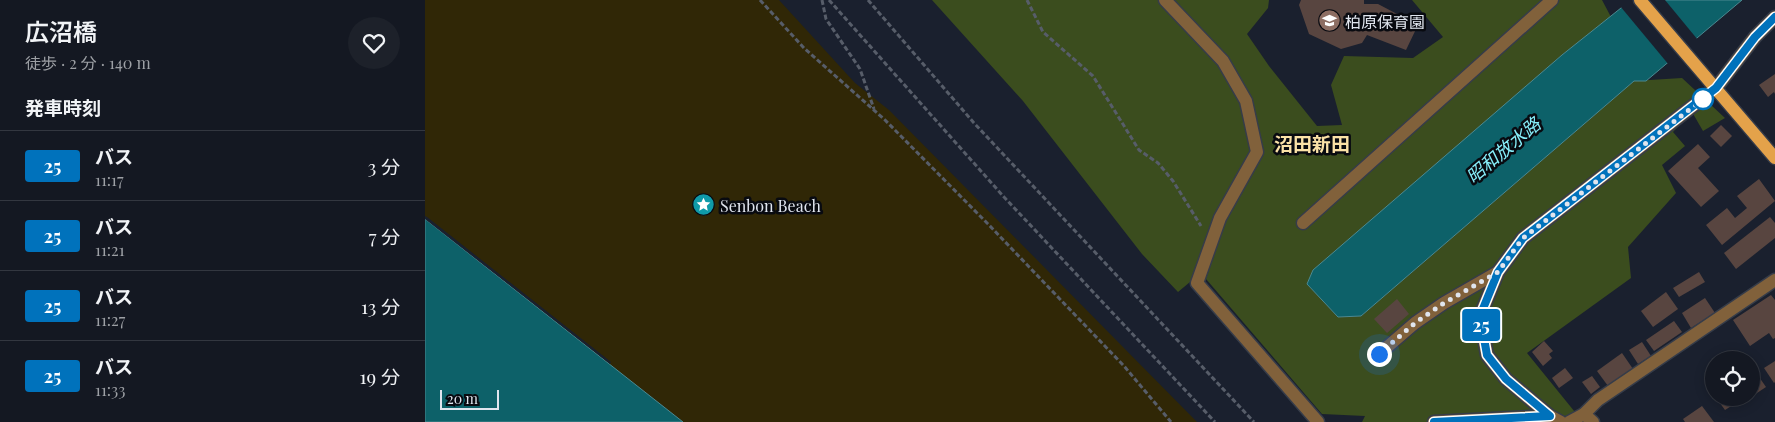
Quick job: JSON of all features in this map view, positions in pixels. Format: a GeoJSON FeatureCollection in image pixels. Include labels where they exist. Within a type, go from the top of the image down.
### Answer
{"type":"FeatureCollection","features":[{"type":"Feature","properties":{"kind":"main road"},"geometry":{"type":"LineString","coordinates":[[1640,0],[1775,158]]}},
{"type":"Feature","properties":{"kind":"lane"},"geometry":{"type":"LineString","coordinates":[[1165,0],[1223,61],[1246,101],[1257,152],[1220,218],[1210,241],[1197,283],[1318,422]]}},
{"type":"Feature","properties":{"kind":"lane"},"geometry":{"type":"LineString","coordinates":[[1303,223],[1552,0]]}},
{"type":"Feature","properties":{"kind":"lane"},"geometry":{"type":"LineString","coordinates":[[1556,419],[1506,379],[1487,355],[1480,316],[1498,272],[1523,238],[1716,88],[1755,37],[1775,17]]}},
{"type":"Feature","properties":{"kind":"lane"},"geometry":{"type":"LineString","coordinates":[[1379,354],[1415,323],[1444,303],[1498,272]]}},
{"type":"Feature","properties":{"kind":"lane"},"geometry":{"type":"LineString","coordinates":[[1569,422],[1589,418],[1598,400],[1775,280]]}},
{"type":"Feature","properties":{"kind":"lane"},"geometry":{"type":"LineString","coordinates":[[1434,422],[1556,419]]}},
{"type":"Feature","properties":{"kind":"path"},"geometry":{"type":"LineString","coordinates":[[760,0],[804,48],[874,110],[981,217],[1124,366],[1171,422]]}},
{"type":"Feature","properties":{"kind":"path"},"geometry":{"type":"LineString","coordinates":[[822,0],[826,20],[860,68],[874,110]]}},
{"type":"Feature","properties":{"kind":"path"},"geometry":{"type":"LineString","coordinates":[[829,0],[985,177],[1215,422]]}},
{"type":"Feature","properties":{"kind":"path"},"geometry":{"type":"LineString","coordinates":[[868,0],[974,123],[1254,422]]}},
{"type":"Feature","properties":{"kind":"path"},"geometry":{"type":"LineString","coordinates":[[1027,0],[1043,32],[1093,76],[1139,150],[1158,164],[1173,181],[1210,241]]}},
{"type":"Feature","properties":{"kind":"shaded area"},"geometry":{"type":"Polygon","coordinates":[[[932,0],[1269,0],[1268,8],[1247,34],[1269,66],[1317,126],[1342,125],[1331,85],[1344,56],[1413,58],[1443,37],[1412,0],[1602,0],[1611,17],[1562,55],[1307,284],[1338,317],[1361,316],[1634,81],[1682,78],[1725,118],[1703,131],[1692,112],[1673,132],[1685,146],[1662,165],[1676,193],[1628,247],[1631,278],[1527,353],[1583,422],[1362,422],[1365,416],[1322,414],[1206,279],[1217,244],[1210,241],[1190,282],[1178,292],[1142,254],[1023,101],[932,0]]]}},
{"type":"Feature","properties":{"kind":"sand","name":"Senbon Beach"},"geometry":{"type":"Polygon","coordinates":[[[425,0],[779,0],[855,83],[889,110],[1197,422],[683,422],[425,219],[425,0]]]}},
{"type":"Feature","properties":{"kind":"water","name":"昭和放水路"},"geometry":{"type":"Polygon","coordinates":[[[1631,0],[1742,0],[1646,81],[1634,81],[1361,316],[1338,317],[1307,284],[1313,270],[1562,55],[1631,0]]]}},
{"type":"Feature","properties":{"kind":"water"},"geometry":{"type":"Polygon","coordinates":[[[425,219],[683,422],[425,422],[425,219]]]}},
{"type":"Feature","properties":{"kind":"pier"},"geometry":{"type":"Polygon","coordinates":[[[1627,0],[1665,0],[1698,40],[1669,65],[1620,6],[1627,0]]]}},
{"type":"Feature","properties":{"kind":"pier"},"geometry":{"type":"Polygon","coordinates":[[[425,216],[611,362],[610,364],[425,219],[425,216]]]}},
{"type":"Feature","properties":{"kind":"building"},"geometry":{"type":"Polygon","coordinates":[[[1301,0],[1364,0],[1364,4],[1378,4],[1418,25],[1406,50],[1367,35],[1362,43],[1341,49],[1309,34],[1299,5],[1301,0]]]}},
{"type":"Feature","properties":{"kind":"building"},"geometry":{"type":"Polygon","coordinates":[[[1775,74],[1775,94],[1774,92],[1768,97],[1759,85],[1775,74]]]}},
{"type":"Feature","properties":{"kind":"building"},"geometry":{"type":"Polygon","coordinates":[[[1721,125],[1732,136],[1721,147],[1710,136],[1721,125]]]}},
{"type":"Feature","properties":{"kind":"building"},"geometry":{"type":"Polygon","coordinates":[[[1698,144],[1710,157],[1698,168],[1719,191],[1701,207],[1668,171],[1698,144]]]}},
{"type":"Feature","properties":{"kind":"building"},"geometry":{"type":"Polygon","coordinates":[[[1759,179],[1775,201],[1722,245],[1706,225],[1727,208],[1735,218],[1747,208],[1737,196],[1759,179]]]}},
{"type":"Feature","properties":{"kind":"building"},"geometry":{"type":"Polygon","coordinates":[[[1770,217],[1775,223],[1775,238],[1736,269],[1724,253],[1770,217]]]}},
{"type":"Feature","properties":{"kind":"building"},"geometry":{"type":"Polygon","coordinates":[[[1699,272],[1705,282],[1679,297],[1673,288],[1699,272]]]}},
{"type":"Feature","properties":{"kind":"building"},"geometry":{"type":"Polygon","coordinates":[[[1666,292],[1678,309],[1653,327],[1641,311],[1666,292]]]}},
{"type":"Feature","properties":{"kind":"building"},"geometry":{"type":"Polygon","coordinates":[[[1771,295],[1775,300],[1775,338],[1773,339],[1769,333],[1750,346],[1733,320],[1771,295]]]}},
{"type":"Feature","properties":{"kind":"building"},"geometry":{"type":"Polygon","coordinates":[[[1705,298],[1715,313],[1691,328],[1682,313],[1705,298]]]}},
{"type":"Feature","properties":{"kind":"building"},"geometry":{"type":"Polygon","coordinates":[[[1397,299],[1409,314],[1387,333],[1374,319],[1397,299]]]}},
{"type":"Feature","properties":{"kind":"building"},"geometry":{"type":"Polygon","coordinates":[[[1674,321],[1682,332],[1654,351],[1646,340],[1674,321]]]}},
{"type":"Feature","properties":{"kind":"building"},"geometry":{"type":"Polygon","coordinates":[[[1544,341],[1553,351],[1549,354],[1552,358],[1543,366],[1532,352],[1544,341]]]}},
{"type":"Feature","properties":{"kind":"building"},"geometry":{"type":"Polygon","coordinates":[[[1642,342],[1651,356],[1638,364],[1629,350],[1642,342]]]}},
{"type":"Feature","properties":{"kind":"building"},"geometry":{"type":"Polygon","coordinates":[[[1622,353],[1633,369],[1608,386],[1597,371],[1622,353]]]}},
{"type":"Feature","properties":{"kind":"building"},"geometry":{"type":"Polygon","coordinates":[[[1775,361],[1775,382],[1774,383],[1764,368],[1775,361]]]}},
{"type":"Feature","properties":{"kind":"building"},"geometry":{"type":"Polygon","coordinates":[[[1565,368],[1573,378],[1559,388],[1552,378],[1565,368]]]}},
{"type":"Feature","properties":{"kind":"building"},"geometry":{"type":"Polygon","coordinates":[[[1592,376],[1600,387],[1591,394],[1582,382],[1592,376]]]}},
{"type":"Feature","properties":{"kind":"building"},"geometry":{"type":"Polygon","coordinates":[[[1760,378],[1766,387],[1760,391],[1760,378]]]}},
{"type":"Feature","properties":{"kind":"building"},"geometry":{"type":"Polygon","coordinates":[[[1702,406],[1714,422],[1685,422],[1683,419],[1702,406]]]}},
{"type":"Feature","properties":{"kind":"building"},"geometry":{"type":"Polygon","coordinates":[[[1722,406],[1731,406],[1725,410],[1722,406]]]}},
{"type":"Feature","properties":{"kind":"bus line","name":"25"},"geometry":{"type":"LineString","coordinates":[[1434,422],[1550,416],[1506,379],[1487,355],[1480,316],[1498,272],[1523,238],[1716,88],[1755,37],[1775,17]]}},
{"type":"Feature","properties":{"kind":"place","name":"柏原保育園"},"geometry":{"type":"Point","coordinates":[1329,21]}},
{"type":"Feature","properties":{"kind":"place","name":"Senbon Beach"},"geometry":{"type":"Point","coordinates":[704,205]}},
{"type":"Feature","properties":{"kind":"district","name":"沼田新田"},"geometry":{"type":"Point","coordinates":[1312,143]}},
{"type":"Feature","properties":{"kind":"route"},"geometry":{"type":"LineString","coordinates":[[1379,354],[1415,323],[1444,303],[1498,272],[1523,238],[1703,99]]}}]}
